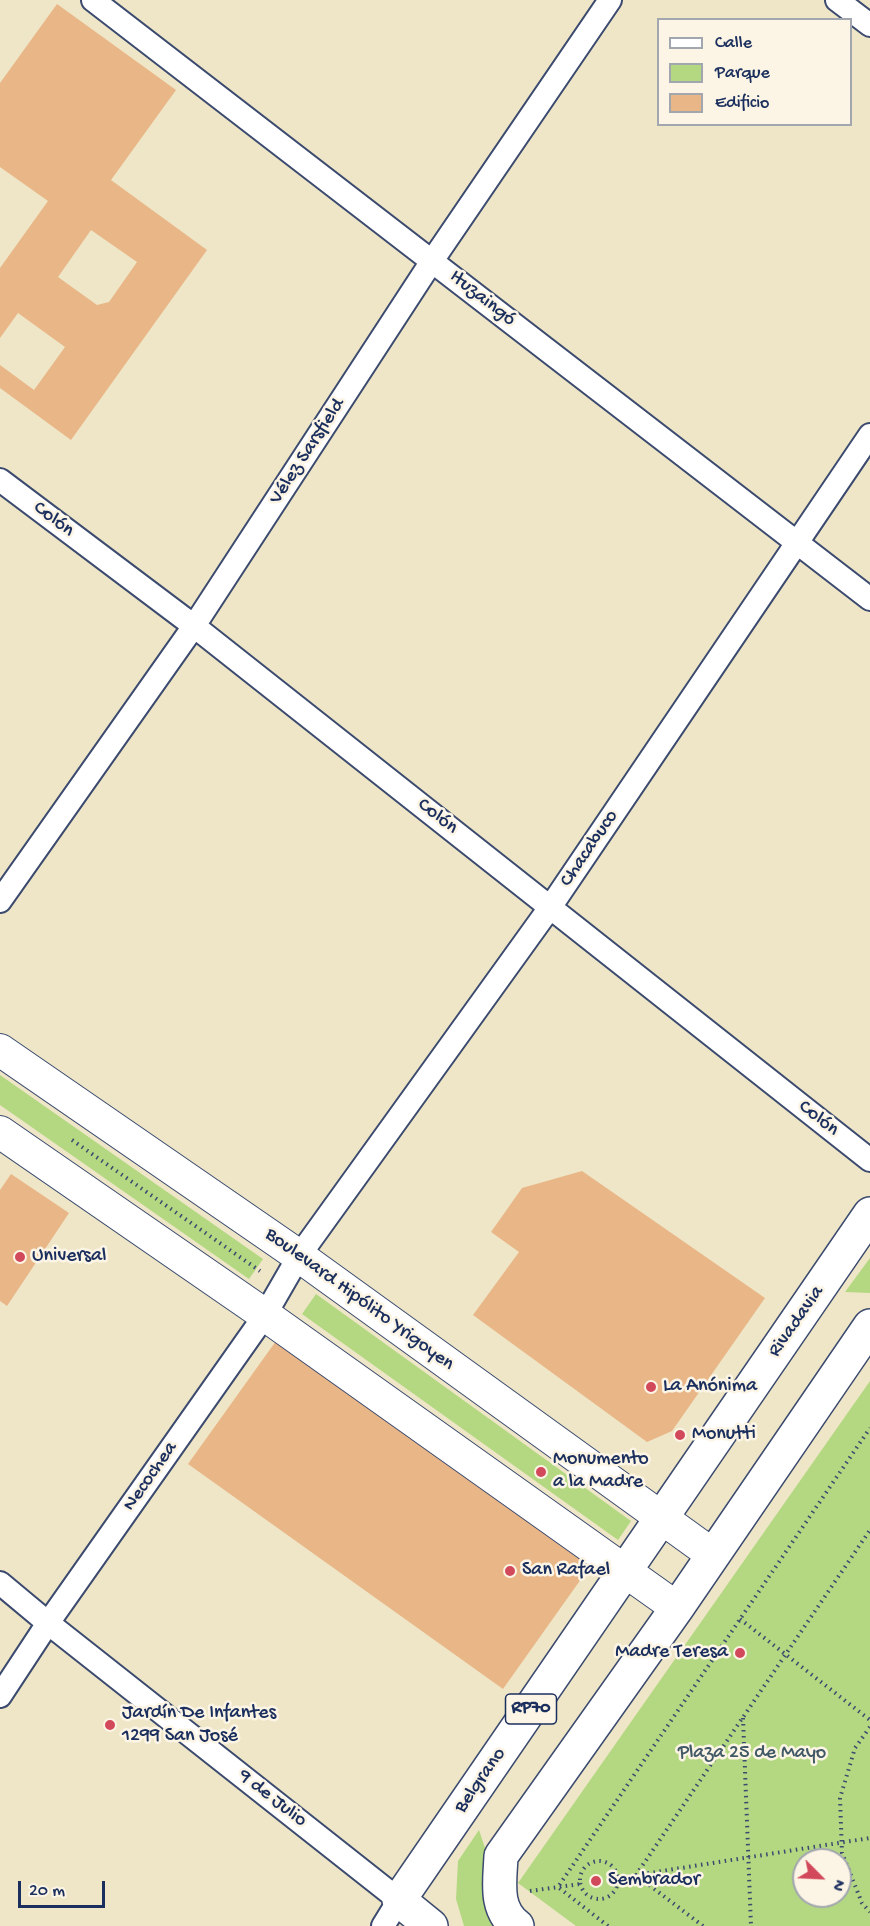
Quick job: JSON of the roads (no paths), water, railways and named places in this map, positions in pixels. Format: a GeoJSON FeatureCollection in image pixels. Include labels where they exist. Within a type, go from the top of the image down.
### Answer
{"type":"FeatureCollection","features":[{"type":"Feature","properties":{"kind":"main road","name":"Boulevard Hipólito Yrigoyen"},"geometry":{"type":"LineString","coordinates":[[0,1050],[299,1256],[713,1555]]}},
{"type":"Feature","properties":{"kind":"main road"},"geometry":{"type":"LineString","coordinates":[[0,1132],[265,1315],[677,1608]]}},
{"type":"Feature","properties":{"kind":"main road","name":"Rivadavia"},"geometry":{"type":"LineString","coordinates":[[661,1517],[870,1215]]}},
{"type":"Feature","properties":{"kind":"main road"},"geometry":{"type":"LineString","coordinates":[[517,1926],[511,1921],[498,1896],[501,1856],[677,1608],[870,1326]]}},
{"type":"Feature","properties":{"kind":"main road","name":"Belgrano"},"geometry":{"type":"LineString","coordinates":[[391,1913],[626,1572],[661,1517]]}},
{"type":"Feature","properties":{"kind":"main road","name":"9 de Julio"},"geometry":{"type":"LineString","coordinates":[[391,1913],[431,1926]]}},
{"type":"Feature","properties":{"kind":"street","name":"Ituzaingó"},"geometry":{"type":"LineString","coordinates":[[93,0],[797,545],[870,599]]}},
{"type":"Feature","properties":{"kind":"street","name":"Vélez Sarsfield"},"geometry":{"type":"LineString","coordinates":[[0,901],[194,626],[432,261],[610,0]]}},
{"type":"Feature","properties":{"kind":"street"},"geometry":{"type":"LineString","coordinates":[[837,0],[870,25]]}},
{"type":"Feature","properties":{"kind":"street","name":"Chacabuco"},"geometry":{"type":"LineString","coordinates":[[299,1256],[551,906],[870,435]]}},
{"type":"Feature","properties":{"kind":"street","name":"Colón"},"geometry":{"type":"LineString","coordinates":[[0,480],[194,626],[870,1160]]}},
{"type":"Feature","properties":{"kind":"street","name":"Necochea"},"geometry":{"type":"LineString","coordinates":[[0,1696],[48,1623],[265,1315],[299,1256]]}},
{"type":"Feature","properties":{"kind":"street","name":"9 de Julio"},"geometry":{"type":"LineString","coordinates":[[0,1583],[391,1913]]}},
{"type":"Feature","properties":{"kind":"place","name":"Universal"},"geometry":{"type":"Point","coordinates":[20,1257]}},
{"type":"Feature","properties":{"kind":"place","name":"La Anónima"},"geometry":{"type":"Point","coordinates":[651,1387]}},
{"type":"Feature","properties":{"kind":"place","name":"Monutti"},"geometry":{"type":"Point","coordinates":[680,1435]}},
{"type":"Feature","properties":{"kind":"place","name":"Monumento a la Madre"},"geometry":{"type":"Point","coordinates":[541,1472]}},
{"type":"Feature","properties":{"kind":"place","name":"San Rafael"},"geometry":{"type":"Point","coordinates":[510,1571]}},
{"type":"Feature","properties":{"kind":"place","name":"Madre Teresa"},"geometry":{"type":"Point","coordinates":[740,1653]}},
{"type":"Feature","properties":{"kind":"place","name":"Jardín De Infantes 1299 San José"},"geometry":{"type":"Point","coordinates":[110,1725]}},
{"type":"Feature","properties":{"kind":"place","name":"Sembrador"},"geometry":{"type":"Point","coordinates":[596,1881]}},
{"type":"Feature","properties":{"kind":"park label","name":"Plaza 25 de Mayo"},"geometry":{"type":"Point","coordinates":[752,1754]}}]}
